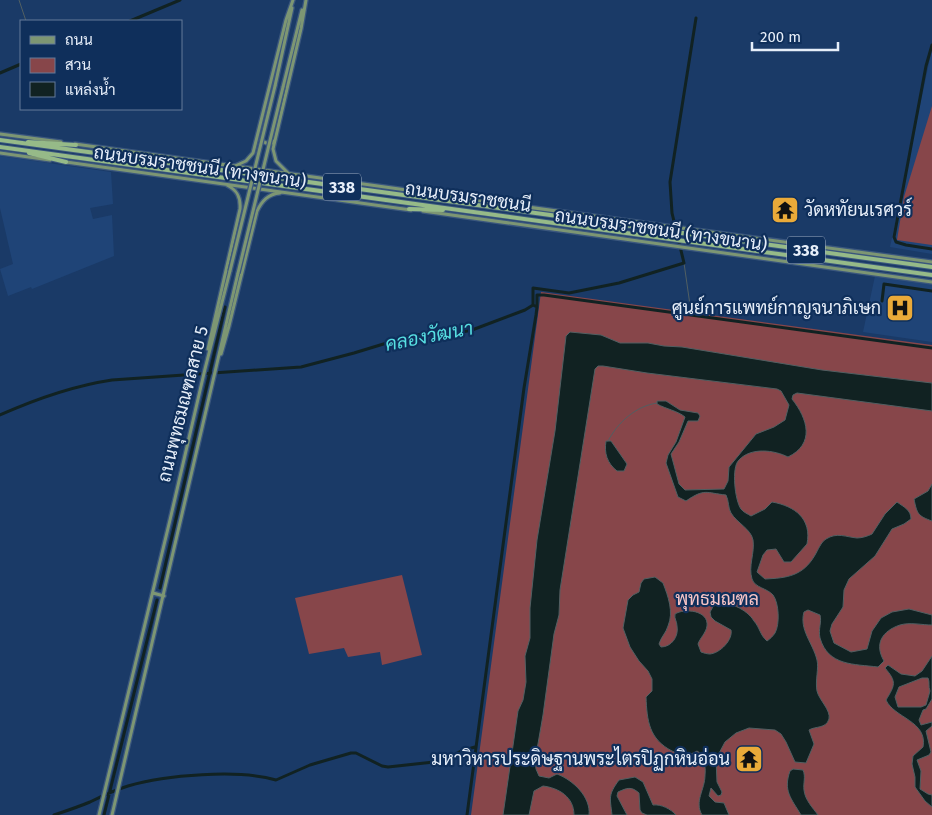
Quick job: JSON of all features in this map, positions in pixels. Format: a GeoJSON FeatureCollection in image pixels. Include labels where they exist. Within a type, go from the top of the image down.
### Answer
{"type":"FeatureCollection","features":[{"type":"Feature","properties":{"kind":"highway","name":"ถนนบรมราชชนนี"},"geometry":{"type":"LineString","coordinates":[[0,140],[932,268]]}},
{"type":"Feature","properties":{"kind":"highway"},"geometry":{"type":"LineString","coordinates":[[13,142],[76,145]]}},
{"type":"Feature","properties":{"kind":"highway","name":"ถนนบรมราชชนนี"},"geometry":{"type":"LineString","coordinates":[[0,147],[932,275]]}},
{"type":"Feature","properties":{"kind":"highway"},"geometry":{"type":"LineString","coordinates":[[17,149],[66,162]]}},
{"type":"Feature","properties":{"kind":"highway"},"geometry":{"type":"LineString","coordinates":[[427,193],[479,207]]}},
{"type":"Feature","properties":{"kind":"highway"},"geometry":{"type":"LineString","coordinates":[[409,209],[480,212]]}},
{"type":"Feature","properties":{"kind":"main road","name":"ถนนพุทธมณฑลสาย 5"},"geometry":{"type":"LineString","coordinates":[[99,815],[202,378],[275,86],[293,0]]}},
{"type":"Feature","properties":{"kind":"main road"},"geometry":{"type":"LineString","coordinates":[[234,166],[250,158],[253,153],[286,20],[293,0]]}},
{"type":"Feature","properties":{"kind":"main road","name":"ถนนพุทธมณฑลสาย 5"},"geometry":{"type":"LineString","coordinates":[[112,815],[238,273],[306,0]]}},
{"type":"Feature","properties":{"kind":"main road"},"geometry":{"type":"LineString","coordinates":[[289,174],[276,161],[273,149],[306,0]]}},
{"type":"Feature","properties":{"kind":"main road"},"geometry":{"type":"LineString","coordinates":[[259,132],[260,140],[263,142],[272,143],[275,139]]}},
{"type":"Feature","properties":{"kind":"main road","name":"ถนนบรมราชชนนี (ทางขนาน)"},"geometry":{"type":"LineString","coordinates":[[0,134],[932,262]]}},
{"type":"Feature","properties":{"kind":"main road","name":"ถนนบรมราชชนนี (ทางขนาน)"},"geometry":{"type":"LineString","coordinates":[[0,153],[932,282]]}},
{"type":"Feature","properties":{"kind":"main road"},"geometry":{"type":"LineString","coordinates":[[206,362],[240,208],[240,198],[235,190],[224,183]]}},
{"type":"Feature","properties":{"kind":"main road"},"geometry":{"type":"LineString","coordinates":[[216,366],[229,326],[257,211],[263,201],[271,195],[286,192]]}},
{"type":"Feature","properties":{"kind":"main road"},"geometry":{"type":"LineString","coordinates":[[237,220],[247,219],[254,227]]}},
{"type":"Feature","properties":{"kind":"main road"},"geometry":{"type":"LineString","coordinates":[[152,593],[164,596]]}},
{"type":"Feature","properties":{"kind":"shaded area"},"geometry":{"type":"Polygon","coordinates":[[[932,49],[932,254],[890,247],[932,49]]]}},
{"type":"Feature","properties":{"kind":"shaded area"},"geometry":{"type":"Polygon","coordinates":[[[0,156],[111,172],[113,204],[90,208],[93,219],[112,215],[114,256],[32,289],[31,287],[8,296],[0,269],[13,264],[0,208],[0,156]]]}},
{"type":"Feature","properties":{"kind":"shaded area","name":"ศูนย์การแพทย์กาญจนาภิเษก"},"geometry":{"type":"Polygon","coordinates":[[[875,276],[932,284],[932,342],[863,332],[875,276]]]}},
{"type":"Feature","properties":{"kind":"green space"},"geometry":{"type":"Polygon","coordinates":[[[932,106],[932,245],[897,240],[904,197],[932,106]]]}},
{"type":"Feature","properties":{"kind":"green space","name":"พุทธมณฑล"},"geometry":{"type":"Polygon","coordinates":[[[541,292],[932,345],[932,815],[471,815],[541,292]]]}},
{"type":"Feature","properties":{"kind":"green space"},"geometry":{"type":"Polygon","coordinates":[[[402,575],[422,655],[382,665],[380,652],[348,657],[344,648],[309,654],[295,598],[402,575]]]}},
{"type":"Feature","properties":{"kind":"water"},"geometry":{"type":"Polygon","coordinates":[[[570,332],[601,335],[620,343],[648,343],[682,347],[822,370],[932,383],[932,411],[797,393],[793,395],[792,399],[802,415],[806,431],[802,445],[797,452],[788,457],[770,451],[756,451],[744,456],[737,464],[735,469],[736,492],[742,510],[751,516],[765,509],[772,502],[780,504],[800,515],[807,527],[807,544],[791,562],[784,562],[776,549],[767,550],[763,555],[757,572],[765,579],[787,577],[800,572],[810,562],[823,542],[830,537],[838,535],[859,538],[872,534],[885,514],[897,502],[910,513],[911,519],[892,529],[875,556],[849,579],[844,590],[843,607],[832,624],[830,631],[834,643],[851,652],[867,649],[872,631],[881,618],[892,612],[909,609],[932,615],[932,625],[904,624],[888,631],[880,644],[881,655],[884,661],[878,667],[843,662],[829,654],[820,638],[820,615],[808,610],[804,612],[803,625],[817,660],[817,691],[828,712],[828,722],[823,726],[809,730],[814,744],[806,763],[795,762],[781,734],[775,730],[749,728],[736,733],[725,742],[716,759],[717,782],[722,792],[718,796],[711,788],[709,796],[715,802],[724,803],[729,815],[702,815],[699,800],[705,780],[703,755],[697,751],[687,755],[676,753],[664,746],[654,735],[647,714],[646,697],[652,691],[652,679],[630,647],[623,628],[628,600],[639,592],[644,579],[655,577],[663,583],[670,610],[670,621],[659,644],[661,647],[665,647],[674,641],[677,634],[675,614],[690,611],[700,614],[707,621],[706,629],[698,644],[701,652],[710,654],[722,649],[730,638],[731,630],[711,617],[710,612],[715,603],[726,603],[747,613],[767,641],[774,634],[777,629],[778,608],[773,595],[756,584],[752,579],[752,536],[731,513],[726,495],[702,493],[686,501],[678,497],[666,463],[685,417],[657,404],[657,401],[666,401],[680,410],[698,413],[700,416],[698,421],[688,421],[679,442],[671,454],[679,484],[685,490],[724,489],[728,481],[729,467],[756,434],[774,427],[785,420],[789,405],[781,391],[777,389],[598,366],[595,369],[560,590],[559,615],[554,634],[535,761],[539,776],[549,778],[557,774],[569,780],[580,790],[587,802],[589,815],[574,815],[571,803],[564,794],[543,786],[534,791],[529,815],[503,815],[518,711],[523,700],[526,682],[525,656],[530,638],[530,608],[537,540],[555,431],[566,336],[570,332]]]}},
{"type":"Feature","properties":{"kind":"water"},"geometry":{"type":"Polygon","coordinates":[[[606,441],[611,441],[627,464],[624,471],[617,471],[609,461],[605,450],[606,441]]]}},
{"type":"Feature","properties":{"kind":"water"},"geometry":{"type":"Polygon","coordinates":[[[932,484],[932,521],[919,514],[914,499],[928,491],[932,484]]]}},
{"type":"Feature","properties":{"kind":"water"},"geometry":{"type":"Polygon","coordinates":[[[932,656],[932,699],[926,709],[923,710],[919,720],[921,725],[932,722],[932,726],[926,731],[931,752],[929,755],[917,760],[921,771],[920,789],[932,795],[932,807],[915,787],[912,764],[913,756],[923,747],[923,738],[920,731],[916,725],[890,706],[886,700],[893,687],[893,680],[885,668],[888,665],[901,674],[915,676],[922,671],[932,656]],[[922,678],[899,687],[895,697],[898,707],[921,707],[926,705],[930,691],[928,678],[922,678]]]}},
{"type":"Feature","properties":{"kind":"water"},"geometry":{"type":"Polygon","coordinates":[[[793,769],[803,770],[806,797],[818,815],[801,815],[791,799],[787,784],[790,771],[793,769]]]}},
{"type":"Feature","properties":{"kind":"water"},"geometry":{"type":"Polygon","coordinates":[[[635,777],[643,782],[653,805],[666,807],[676,815],[647,815],[642,813],[640,810],[639,793],[629,788],[618,792],[617,796],[627,815],[612,815],[611,796],[615,785],[619,780],[635,777]]]}},
{"type":"Feature","properties":{"kind":"waterway"},"geometry":{"type":"LineString","coordinates":[[19,0],[26,20]]}},
{"type":"Feature","properties":{"kind":"waterway"},"geometry":{"type":"LineString","coordinates":[[132,20],[180,0]]}},
{"type":"Feature","properties":{"kind":"waterway","name":"คลองวัฒนา"},"geometry":{"type":"LineString","coordinates":[[0,415],[55,394],[112,380],[301,367],[413,335],[457,333],[472,330],[525,310],[533,305],[533,288],[569,293],[619,283],[684,263],[672,213],[670,182],[696,18]]}},
{"type":"Feature","properties":{"kind":"waterway"},"geometry":{"type":"LineString","coordinates":[[932,45],[926,66],[894,237],[896,242],[932,249]]}},
{"type":"Feature","properties":{"kind":"waterway"},"geometry":{"type":"LineString","coordinates":[[0,73],[20,64]]}},
{"type":"Feature","properties":{"kind":"waterway"},"geometry":{"type":"LineString","coordinates":[[684,263],[690,305]]}},
{"type":"Feature","properties":{"kind":"waterway"},"geometry":{"type":"LineString","coordinates":[[882,301],[884,284],[932,291]]}},
{"type":"Feature","properties":{"kind":"waterway"},"geometry":{"type":"LineString","coordinates":[[537,307],[537,295],[544,295],[932,348]]}},
{"type":"Feature","properties":{"kind":"waterway"},"geometry":{"type":"LineString","coordinates":[[467,815],[524,388],[536,315],[537,307],[533,305]]}},
{"type":"Feature","properties":{"kind":"waterway"},"geometry":{"type":"LineString","coordinates":[[160,588],[225,307]]}},
{"type":"Feature","properties":{"kind":"waterway"},"geometry":{"type":"LineString","coordinates":[[608,441],[617,427],[628,416],[635,411],[657,403]]}},
{"type":"Feature","properties":{"kind":"waterway"},"geometry":{"type":"LineString","coordinates":[[104,815],[157,600]]}},
{"type":"Feature","properties":{"kind":"waterway"},"geometry":{"type":"LineString","coordinates":[[54,815],[86,804],[109,793],[143,782],[181,776],[223,774],[276,780],[310,765],[351,753],[356,753],[388,767],[443,761],[461,751],[475,747]]}},
{"type":"Feature","properties":{"kind":"place","name":"วัดหทัยนเรศวร์"},"geometry":{"type":"Point","coordinates":[785,210]}},
{"type":"Feature","properties":{"kind":"place","name":"ศูนย์การแพทย์กาญจนาภิเษก"},"geometry":{"type":"Point","coordinates":[900,308]}},
{"type":"Feature","properties":{"kind":"place","name":"มหาวิหารประดิษฐานพระไตรปิฏกหินอ่อน"},"geometry":{"type":"Point","coordinates":[749,759]}}]}
